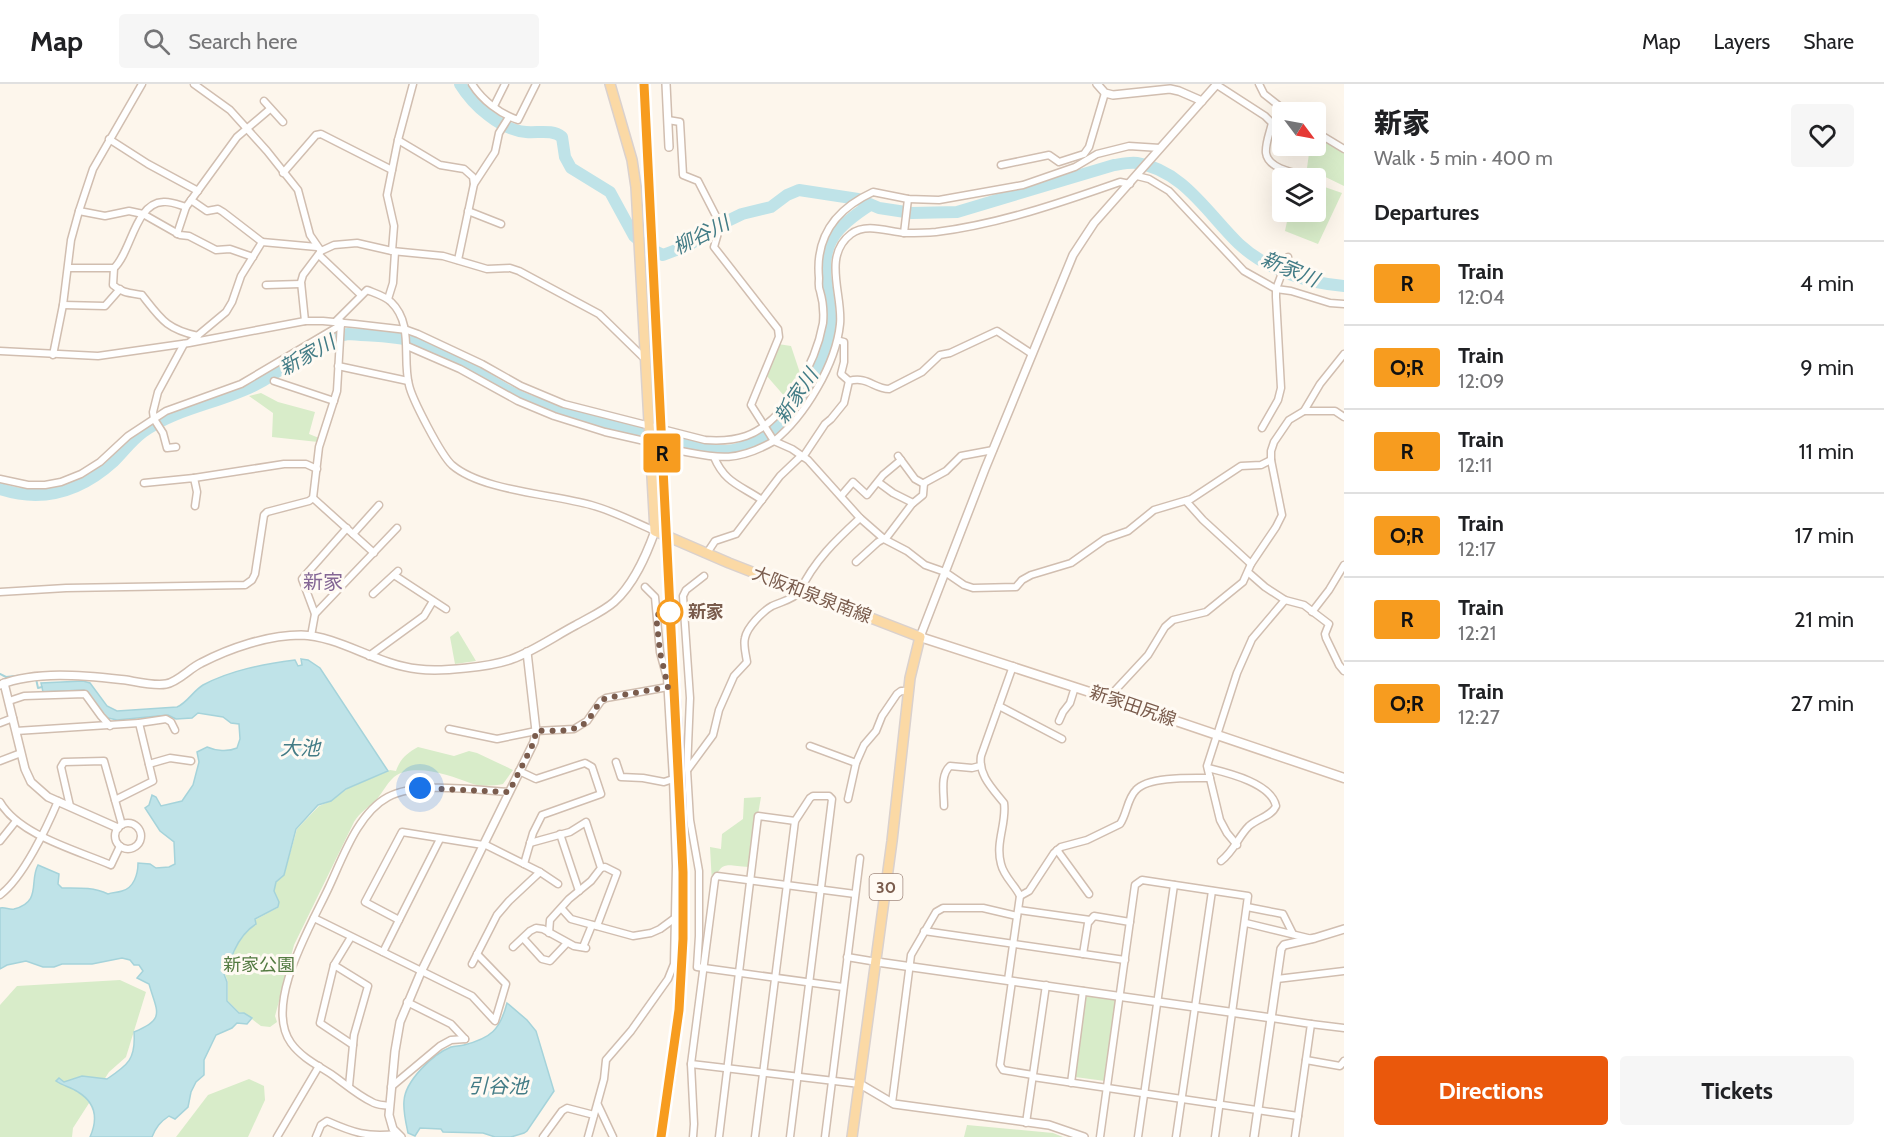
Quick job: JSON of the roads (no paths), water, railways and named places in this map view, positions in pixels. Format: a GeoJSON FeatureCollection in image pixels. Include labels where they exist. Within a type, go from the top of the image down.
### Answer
{"type":"FeatureCollection","features":[{"type":"Feature","properties":{"kind":"main road"},"geometry":{"type":"LineString","coordinates":[[610,84],[632,160],[636,187],[655,531]]}},
{"type":"Feature","properties":{"kind":"main road","name":"大阪和泉泉南線"},"geometry":{"type":"LineString","coordinates":[[655,531],[800,591],[920,636]]}},
{"type":"Feature","properties":{"kind":"main road","name":"新家田尻線"},"geometry":{"type":"LineString","coordinates":[[920,636],[1344,778]]}},
{"type":"Feature","properties":{"kind":"main road","name":"30"},"geometry":{"type":"LineString","coordinates":[[852,1137],[877,962],[909,691],[920,636]]}},
{"type":"Feature","properties":{"kind":"street"},"geometry":{"type":"LineString","coordinates":[[53,355],[69,268],[71,240],[79,211],[93,169],[142,84]]}},
{"type":"Feature","properties":{"kind":"street"},"geometry":{"type":"LineString","coordinates":[[194,84],[230,110],[298,190],[310,235],[319,251],[361,296]]}},
{"type":"Feature","properties":{"kind":"street"},"geometry":{"type":"LineString","coordinates":[[388,299],[393,284],[394,226],[387,195],[398,141],[414,84]]}},
{"type":"Feature","properties":{"kind":"street"},"geometry":{"type":"LineString","coordinates":[[494,106],[505,84]]}},
{"type":"Feature","properties":{"kind":"street"},"geometry":{"type":"LineString","coordinates":[[474,85],[479,95],[508,118],[518,120],[536,84]]}},
{"type":"Feature","properties":{"kind":"street"},"geometry":{"type":"LineString","coordinates":[[666,84],[669,147]]}},
{"type":"Feature","properties":{"kind":"street"},"geometry":{"type":"LineString","coordinates":[[1097,84],[1105,93],[1113,95],[1170,89],[1202,101]]}},
{"type":"Feature","properties":{"kind":"street"},"geometry":{"type":"LineString","coordinates":[[920,636],[1066,268],[1094,223],[1217,84],[1272,123],[1266,153],[1270,162],[1282,168]]}},
{"type":"Feature","properties":{"kind":"street"},"geometry":{"type":"LineString","coordinates":[[1259,84],[1264,94],[1274,102]]}},
{"type":"Feature","properties":{"kind":"street"},"geometry":{"type":"LineString","coordinates":[[1001,165],[1049,155],[1059,162],[1084,154],[1089,147],[1105,93]]}},
{"type":"Feature","properties":{"kind":"street"},"geometry":{"type":"LineString","coordinates":[[264,101],[283,122]]}},
{"type":"Feature","properties":{"kind":"street"},"geometry":{"type":"LineString","coordinates":[[177,234],[186,207],[237,136],[270,109]]}},
{"type":"Feature","properties":{"kind":"street"},"geometry":{"type":"LineString","coordinates":[[458,260],[474,184],[495,152],[501,130],[508,118]]}},
{"type":"Feature","properties":{"kind":"street"},"geometry":{"type":"LineString","coordinates":[[668,120],[680,122],[683,175],[698,181],[717,218],[714,247],[778,329],[779,337],[751,405],[773,440],[802,457],[860,518],[884,539],[907,551],[925,565],[945,572],[964,585],[973,588],[1016,586],[1031,575],[1071,563],[1105,539],[1135,528],[1154,510],[1186,501],[1241,466],[1261,465],[1271,460]]}},
{"type":"Feature","properties":{"kind":"street"},"geometry":{"type":"LineString","coordinates":[[283,173],[316,135],[321,134],[392,170]]}},
{"type":"Feature","properties":{"kind":"street"},"geometry":{"type":"LineString","coordinates":[[1326,138],[1344,149]]}},
{"type":"Feature","properties":{"kind":"street"},"geometry":{"type":"LineString","coordinates":[[109,139],[148,164],[198,191]]}},
{"type":"Feature","properties":{"kind":"street"},"geometry":{"type":"LineString","coordinates":[[398,141],[440,165],[464,169],[472,177],[474,184]]}},
{"type":"Feature","properties":{"kind":"street"},"geometry":{"type":"LineString","coordinates":[[0,351],[98,356],[186,343],[305,321],[339,324],[418,334],[546,397],[659,430],[705,440],[723,441],[747,436],[765,427],[779,412],[798,384],[816,348],[823,313],[818,272],[820,246],[834,220],[866,195],[873,192],[908,199],[939,200],[1023,185],[1075,167],[1097,154],[1130,146],[1161,148]]}},
{"type":"Feature","properties":{"kind":"street"},"geometry":{"type":"LineString","coordinates":[[1137,176],[1149,179],[1169,191],[1244,271],[1276,289],[1291,291],[1330,303],[1344,304]]}},
{"type":"Feature","properties":{"kind":"street"},"geometry":{"type":"LineString","coordinates":[[407,346],[460,369],[512,398],[554,416],[605,432],[714,457],[743,456],[757,451],[790,426],[813,393],[832,354],[840,324],[835,257],[852,233],[863,229],[904,233],[938,232],[1012,217],[1120,182],[1130,184]]}},
{"type":"Feature","properties":{"kind":"street"},"geometry":{"type":"LineString","coordinates":[[904,233],[908,199]]}},
{"type":"Feature","properties":{"kind":"street"},"geometry":{"type":"LineString","coordinates":[[191,200],[207,211],[218,208],[262,242],[319,251],[346,243],[371,245],[393,251],[443,256],[487,269],[510,268],[519,271],[599,314],[645,359]]}},
{"type":"Feature","properties":{"kind":"street"},"geometry":{"type":"LineString","coordinates":[[186,207],[171,202],[157,202],[143,214],[122,258],[114,268],[113,285],[126,293],[142,295],[173,329],[198,336]]}},
{"type":"Feature","properties":{"kind":"street"},"geometry":{"type":"LineString","coordinates":[[79,211],[105,216],[129,211],[143,214],[177,234],[189,236],[216,250],[230,249],[253,257]]}},
{"type":"Feature","properties":{"kind":"street"},"geometry":{"type":"LineString","coordinates":[[468,211],[501,224]]}},
{"type":"Feature","properties":{"kind":"street"},"geometry":{"type":"LineString","coordinates":[[176,447],[167,448],[163,433],[153,419],[158,392],[186,343],[198,336],[226,312],[241,276],[262,242]]}},
{"type":"Feature","properties":{"kind":"street"},"geometry":{"type":"LineString","coordinates":[[305,321],[301,284],[306,268],[319,251]]}},
{"type":"Feature","properties":{"kind":"street"},"geometry":{"type":"LineString","coordinates":[[1262,428],[1278,400],[1281,388],[1276,289],[1288,257]]}},
{"type":"Feature","properties":{"kind":"street"},"geometry":{"type":"LineString","coordinates":[[69,268],[114,268]]}},
{"type":"Feature","properties":{"kind":"street"},"geometry":{"type":"LineString","coordinates":[[266,285],[301,284]]}},
{"type":"Feature","properties":{"kind":"street"},"geometry":{"type":"LineString","coordinates":[[63,305],[105,306],[120,290]]}},
{"type":"Feature","properties":{"kind":"street"},"geometry":{"type":"LineString","coordinates":[[0,480],[28,485],[45,485],[61,482],[100,462],[128,436],[166,411],[241,384],[339,324],[367,290],[388,299],[394,305],[405,333],[408,381],[416,405],[442,453],[458,469],[479,481],[591,505],[655,531],[626,590],[613,603],[511,659],[489,664],[431,670],[401,666],[311,636],[282,637],[243,646],[201,663],[168,684],[89,676],[37,678],[2,684],[9,701],[25,769],[32,782],[40,791],[58,801],[70,806],[120,826],[128,823],[135,825],[141,835],[138,843],[132,848],[124,848],[120,846],[115,836],[120,826],[104,760],[64,762],[61,767],[70,806]]}},
{"type":"Feature","properties":{"kind":"street"},"geometry":{"type":"LineString","coordinates":[[0,592],[66,588],[246,585],[255,574],[264,515],[267,512],[313,498],[319,447],[337,391],[339,324]]}},
{"type":"Feature","properties":{"kind":"street"},"geometry":{"type":"LineString","coordinates":[[849,381],[866,380],[885,390],[889,389],[922,372],[940,355],[950,353],[997,331],[1032,354]]}},
{"type":"Feature","properties":{"kind":"street"},"geometry":{"type":"LineString","coordinates":[[840,341],[844,342],[844,363],[841,374],[849,381]]}},
{"type":"Feature","properties":{"kind":"street"},"geometry":{"type":"LineString","coordinates":[[1304,411],[1320,384],[1344,354]]}},
{"type":"Feature","properties":{"kind":"street"},"geometry":{"type":"LineString","coordinates":[[338,366],[408,381]]}},
{"type":"Feature","properties":{"kind":"street"},"geometry":{"type":"LineString","coordinates":[[274,381],[334,401]]}},
{"type":"Feature","properties":{"kind":"street"},"geometry":{"type":"LineString","coordinates":[[707,553],[715,541],[736,534],[780,476],[802,457],[843,403],[849,381]]}},
{"type":"Feature","properties":{"kind":"street"},"geometry":{"type":"LineString","coordinates":[[1108,698],[1148,655],[1165,627],[1173,620],[1206,612],[1243,582],[1249,573],[1251,564],[1276,527],[1281,515],[1271,460],[1272,448],[1288,420],[1304,411],[1335,411],[1344,417]]}},
{"type":"Feature","properties":{"kind":"street"},"geometry":{"type":"LineString","coordinates":[[856,562],[891,533],[913,503],[922,495],[924,484],[946,471],[961,456],[993,450]]}},
{"type":"Feature","properties":{"kind":"street"},"geometry":{"type":"LineString","coordinates":[[714,457],[729,480],[762,500]]}},
{"type":"Feature","properties":{"kind":"street"},"geometry":{"type":"LineString","coordinates":[[841,496],[853,482],[867,495],[899,458],[915,478],[924,484]]}},
{"type":"Feature","properties":{"kind":"street"},"geometry":{"type":"LineString","coordinates":[[144,483],[284,464],[306,464],[317,469]]}},
{"type":"Feature","properties":{"kind":"street"},"geometry":{"type":"LineString","coordinates":[[194,478],[197,492],[195,506]]}},
{"type":"Feature","properties":{"kind":"street"},"geometry":{"type":"LineString","coordinates":[[878,482],[913,503]]}},
{"type":"Feature","properties":{"kind":"street"},"geometry":{"type":"LineString","coordinates":[[313,498],[374,553]]}},
{"type":"Feature","properties":{"kind":"street"},"geometry":{"type":"LineString","coordinates":[[1186,501],[1203,520],[1251,564]]}},
{"type":"Feature","properties":{"kind":"street"},"geometry":{"type":"LineString","coordinates":[[353,534],[379,505]]}},
{"type":"Feature","properties":{"kind":"street"},"geometry":{"type":"LineString","coordinates":[[687,770],[713,735],[719,710],[734,676],[747,662],[745,638],[750,629],[772,606],[794,598],[822,555],[860,518]]}},
{"type":"Feature","properties":{"kind":"street"},"geometry":{"type":"LineString","coordinates":[[311,636],[315,615],[302,579],[346,528]]}},
{"type":"Feature","properties":{"kind":"street"},"geometry":{"type":"LineString","coordinates":[[315,615],[398,528]]}},
{"type":"Feature","properties":{"kind":"street"},"geometry":{"type":"LineString","coordinates":[[1312,612],[1344,565]]}},
{"type":"Feature","properties":{"kind":"street"},"geometry":{"type":"LineString","coordinates":[[373,594],[396,573],[446,609]]}},
{"type":"Feature","properties":{"kind":"street"},"geometry":{"type":"LineString","coordinates":[[1249,573],[1285,600],[1299,603],[1329,624],[1325,633],[1326,638],[1344,671]]}},
{"type":"Feature","properties":{"kind":"street"},"geometry":{"type":"LineString","coordinates":[[704,576],[686,590],[683,596],[690,698],[687,770],[690,820],[699,871],[697,967],[843,987]]}},
{"type":"Feature","properties":{"kind":"street"},"geometry":{"type":"LineString","coordinates":[[588,1137],[604,1079],[606,1060],[631,1031],[672,971],[675,918],[673,779],[668,687],[660,652],[655,597],[645,587]]}},
{"type":"Feature","properties":{"kind":"street"},"geometry":{"type":"LineString","coordinates":[[1237,845],[1220,820],[1208,768],[1216,735],[1252,639],[1285,600]]}},
{"type":"Feature","properties":{"kind":"street"},"geometry":{"type":"LineString","coordinates":[[369,656],[424,616],[434,601]]}},
{"type":"Feature","properties":{"kind":"street"},"geometry":{"type":"LineString","coordinates":[[316,1137],[321,1125],[327,1121],[358,1135],[398,1135],[390,1122],[389,1106],[397,1036],[407,1002],[534,742],[536,731],[527,652]]}},
{"type":"Feature","properties":{"kind":"street"},"geometry":{"type":"LineString","coordinates":[[1013,666],[981,756],[980,766],[985,778],[1004,803],[999,836],[1000,864],[1020,896],[1000,1065],[1003,1070],[1071,1083],[1298,1116]]}},
{"type":"Feature","properties":{"kind":"street"},"geometry":{"type":"LineString","coordinates":[[449,729],[497,739],[536,731],[574,729],[587,721],[601,701],[606,698],[668,687]]}},
{"type":"Feature","properties":{"kind":"street"},"geometry":{"type":"LineString","coordinates":[[1059,721],[1070,703],[1075,687]]}},
{"type":"Feature","properties":{"kind":"street"},"geometry":{"type":"LineString","coordinates":[[848,799],[856,763],[864,745],[876,731],[882,716],[897,694],[901,691],[909,691]]}},
{"type":"Feature","properties":{"kind":"street"},"geometry":{"type":"LineString","coordinates":[[9,701],[24,696],[85,694],[110,726]]}},
{"type":"Feature","properties":{"kind":"street"},"geometry":{"type":"LineString","coordinates":[[999,706],[1062,739]]}},
{"type":"Feature","properties":{"kind":"street"},"geometry":{"type":"LineString","coordinates":[[0,723],[13,718]]}},
{"type":"Feature","properties":{"kind":"street"},"geometry":{"type":"LineString","coordinates":[[16,730],[110,726],[166,719],[171,722],[175,730]]}},
{"type":"Feature","properties":{"kind":"street"},"geometry":{"type":"LineString","coordinates":[[115,800],[153,781],[139,723]]}},
{"type":"Feature","properties":{"kind":"street"},"geometry":{"type":"LineString","coordinates":[[810,746],[856,763]]}},
{"type":"Feature","properties":{"kind":"street"},"geometry":{"type":"LineString","coordinates":[[0,761],[21,753]]}},
{"type":"Feature","properties":{"kind":"street"},"geometry":{"type":"LineString","coordinates":[[149,764],[170,758],[191,761]]}},
{"type":"Feature","properties":{"kind":"street"},"geometry":{"type":"LineString","coordinates":[[616,762],[621,777],[664,782],[673,779]]}},
{"type":"Feature","properties":{"kind":"street"},"geometry":{"type":"LineString","coordinates":[[519,771],[536,779],[585,763],[592,767],[601,794],[542,815],[524,864]]}},
{"type":"Feature","properties":{"kind":"street"},"geometry":{"type":"LineString","coordinates":[[944,806],[946,770],[950,766],[972,768],[980,766]]}},
{"type":"Feature","properties":{"kind":"street"},"geometry":{"type":"LineString","coordinates":[[1208,768],[1230,773],[1262,788],[1275,801],[1276,806],[1273,812],[1251,825],[1237,845],[1221,861]]}},
{"type":"Feature","properties":{"kind":"street"},"geometry":{"type":"LineString","coordinates":[[1020,896],[1036,883],[1054,853],[1061,847],[1087,840],[1120,824],[1131,797],[1139,787],[1151,782],[1210,778]]}},
{"type":"Feature","properties":{"kind":"street"},"geometry":{"type":"LineString","coordinates":[[389,1106],[373,1103],[302,1055],[291,1042],[283,1021],[282,1007],[293,965],[346,850],[368,812],[388,796],[420,788],[509,792]]}},
{"type":"Feature","properties":{"kind":"street"},"geometry":{"type":"LineString","coordinates":[[755,1137],[795,821],[813,796],[829,796],[832,799],[790,1137]]}},
{"type":"Feature","properties":{"kind":"street"},"geometry":{"type":"LineString","coordinates":[[0,895],[9,888],[43,836],[58,801]]}},
{"type":"Feature","properties":{"kind":"street"},"geometry":{"type":"LineString","coordinates":[[0,802],[5,811],[28,830],[111,865],[120,846]]}},
{"type":"Feature","properties":{"kind":"street"},"geometry":{"type":"LineString","coordinates":[[719,1137],[758,816],[795,821]]}},
{"type":"Feature","properties":{"kind":"street"},"geometry":{"type":"LineString","coordinates":[[0,841],[16,821]]}},
{"type":"Feature","properties":{"kind":"street"},"geometry":{"type":"LineString","coordinates":[[530,843],[570,831],[586,822],[601,868]]}},
{"type":"Feature","properties":{"kind":"street"},"geometry":{"type":"LineString","coordinates":[[399,920],[365,902],[402,832],[483,844],[540,872],[558,884]]}},
{"type":"Feature","properties":{"kind":"street"},"geometry":{"type":"LineString","coordinates":[[560,834],[579,891]]}},
{"type":"Feature","properties":{"kind":"street"},"geometry":{"type":"LineString","coordinates":[[383,952],[440,839]]}},
{"type":"Feature","properties":{"kind":"street"},"geometry":{"type":"LineString","coordinates":[[1057,850],[1089,894]]}},
{"type":"Feature","properties":{"kind":"street"},"geometry":{"type":"LineString","coordinates":[[825,1137],[860,858]]}},
{"type":"Feature","properties":{"kind":"street"},"geometry":{"type":"LineString","coordinates":[[513,947],[536,928],[567,943],[584,948],[617,873],[605,867],[601,868]]}},
{"type":"Feature","properties":{"kind":"street"},"geometry":{"type":"LineString","coordinates":[[549,933],[550,920],[591,881],[601,868]]}},
{"type":"Feature","properties":{"kind":"street"},"geometry":{"type":"LineString","coordinates":[[472,964],[497,915],[540,872]]}},
{"type":"Feature","properties":{"kind":"street"},"geometry":{"type":"LineString","coordinates":[[693,1137],[691,1064],[717,876],[855,894]]}},
{"type":"Feature","properties":{"kind":"street"},"geometry":{"type":"LineString","coordinates":[[1100,1137],[1135,885],[1142,880],[1248,896],[1215,1137]]}},
{"type":"Feature","properties":{"kind":"street"},"geometry":{"type":"LineString","coordinates":[[1137,1137],[1174,885]]}},
{"type":"Feature","properties":{"kind":"street"},"geometry":{"type":"LineString","coordinates":[[1176,1137],[1212,891]]}},
{"type":"Feature","properties":{"kind":"street"},"geometry":{"type":"LineString","coordinates":[[1247,907],[1283,914],[1293,934]]}},
{"type":"Feature","properties":{"kind":"street"},"geometry":{"type":"LineString","coordinates":[[892,1103],[911,955],[936,912],[943,908],[983,908],[1090,920]]}},
{"type":"Feature","properties":{"kind":"street"},"geometry":{"type":"LineString","coordinates":[[562,909],[571,919],[633,936],[660,929],[675,918]]}},
{"type":"Feature","properties":{"kind":"street"},"geometry":{"type":"LineString","coordinates":[[1083,954],[1090,920],[1094,916],[1130,922]]}},
{"type":"Feature","properties":{"kind":"street"},"geometry":{"type":"LineString","coordinates":[[314,918],[472,996],[495,1021],[506,984],[477,954]]}},
{"type":"Feature","properties":{"kind":"street"},"geometry":{"type":"LineString","coordinates":[[1246,923],[1312,939]]}},
{"type":"Feature","properties":{"kind":"street"},"geometry":{"type":"LineString","coordinates":[[1282,946],[1344,928]]}},
{"type":"Feature","properties":{"kind":"street"},"geometry":{"type":"LineString","coordinates":[[924,931],[1125,960]]}},
{"type":"Feature","properties":{"kind":"street"},"geometry":{"type":"LineString","coordinates":[[1254,1137],[1283,932]]}},
{"type":"Feature","properties":{"kind":"street"},"geometry":{"type":"LineString","coordinates":[[351,937],[334,965],[320,1023],[353,1045]]}},
{"type":"Feature","properties":{"kind":"street"},"geometry":{"type":"LineString","coordinates":[[523,938],[542,959],[550,961],[567,943]]}},
{"type":"Feature","properties":{"kind":"street"},"geometry":{"type":"LineString","coordinates":[[847,957],[1344,1028]]}},
{"type":"Feature","properties":{"kind":"street"},"geometry":{"type":"LineString","coordinates":[[334,965],[338,970],[368,986],[353,1045],[349,1086]]}},
{"type":"Feature","properties":{"kind":"street"},"geometry":{"type":"LineString","coordinates":[[1277,979],[1344,971]]}},
{"type":"Feature","properties":{"kind":"street"},"geometry":{"type":"LineString","coordinates":[[1026,1123],[1046,985]]}},
{"type":"Feature","properties":{"kind":"street"},"geometry":{"type":"LineString","coordinates":[[1071,1083],[1083,991]]}},
{"type":"Feature","properties":{"kind":"street"},"geometry":{"type":"LineString","coordinates":[[391,1087],[440,1046],[451,1041],[465,1039],[452,1024],[407,1002]]}},
{"type":"Feature","properties":{"kind":"street"},"geometry":{"type":"LineString","coordinates":[[1294,1137],[1311,1024]]}},
{"type":"Feature","properties":{"kind":"street"},"geometry":{"type":"LineString","coordinates":[[1306,1060],[1341,1066],[1344,1061]]}},
{"type":"Feature","properties":{"kind":"street"},"geometry":{"type":"LineString","coordinates":[[691,1064],[860,1084],[892,1103],[1049,1125],[1084,1137]]}},
{"type":"Feature","properties":{"kind":"street"},"geometry":{"type":"LineString","coordinates":[[277,1137],[319,1066]]}},
{"type":"Feature","properties":{"kind":"street"},"geometry":{"type":"LineString","coordinates":[[598,1104],[613,1137]]}},
{"type":"Feature","properties":{"kind":"street"},"geometry":{"type":"LineString","coordinates":[[543,1137],[562,1111],[567,1108],[594,1115]]}},
{"type":"Feature","properties":{"kind":"water","name":"大池"},"geometry":{"type":"Polygon","coordinates":[[[301,659],[308,660],[320,668],[388,771],[346,789],[331,801],[318,805],[296,829],[284,875],[276,882],[274,891],[279,902],[278,907],[255,919],[256,924],[240,939],[229,968],[224,974],[227,982],[227,1001],[239,1013],[252,1018],[247,1024],[237,1023],[232,1028],[216,1035],[204,1060],[204,1075],[196,1082],[191,1092],[188,1107],[175,1119],[169,1116],[163,1120],[152,1137],[90,1137],[94,1124],[94,1112],[89,1101],[78,1092],[56,1081],[59,1078],[64,1082],[82,1076],[107,1079],[125,1065],[134,1049],[134,1032],[151,1023],[155,1018],[156,1008],[149,984],[137,978],[143,971],[139,965],[134,965],[130,960],[122,958],[92,964],[62,964],[54,967],[43,967],[26,961],[0,969],[0,908],[14,909],[23,906],[28,901],[32,896],[38,865],[59,874],[58,884],[62,888],[91,889],[108,894],[130,887],[136,876],[138,863],[150,864],[156,868],[175,864],[174,842],[160,831],[145,808],[149,805],[152,795],[156,797],[161,806],[182,801],[193,785],[199,762],[197,752],[207,747],[222,750],[237,748],[240,739],[239,724],[231,723],[223,717],[198,713],[192,718],[176,719],[168,715],[117,720],[108,718],[99,711],[84,690],[43,692],[41,683],[83,681],[90,683],[107,706],[117,711],[177,707],[203,685],[225,675],[295,660],[298,666],[302,665],[301,659]]]}},
{"type":"Feature","properties":{"kind":"water","name":"引谷池"},"geometry":{"type":"Polygon","coordinates":[[[507,1003],[536,1031],[554,1091],[527,1131],[511,1137],[420,1128],[415,1136],[408,1133],[404,1101],[409,1085],[421,1069],[451,1047],[488,1036],[501,1020],[507,1003]]]}},
{"type":"Feature","properties":{"kind":"waterway","name":"新家川"},"geometry":{"type":"LineString","coordinates":[[460,84],[480,108],[507,127],[526,132],[550,132],[562,137],[565,157],[571,168],[610,192],[634,236],[648,248],[663,255],[689,245],[715,227],[742,214],[771,207],[787,195],[799,190],[858,199],[879,208],[912,213],[957,212],[1114,165],[1134,163],[1153,167],[1168,174],[1194,195],[1239,244],[1262,261],[1288,274],[1316,282],[1344,286]]}},
{"type":"Feature","properties":{"kind":"waterway","name":"新家川"},"geometry":{"type":"LineString","coordinates":[[0,489],[31,495],[61,492],[75,487],[114,461],[131,442],[156,424],[184,411],[243,391],[268,378],[312,348],[348,334],[400,338],[430,347],[520,397],[562,412],[646,432],[702,449],[726,451],[741,448],[760,440],[787,417],[816,372],[828,340],[830,326],[825,267],[829,245],[849,220],[870,205]]}},
{"type":"Feature","properties":{"kind":"waterway"},"geometry":{"type":"LineString","coordinates":[[0,674],[6,677],[35,674],[38,688],[42,687]]}},
{"type":"Feature","properties":{"kind":"waterway"},"geometry":{"type":"LineString","coordinates":[[14,696],[43,692]]}},
{"type":"Feature","properties":{"kind":"railway"},"geometry":{"type":"LineString","coordinates":[[644,84],[669,588]]}},
{"type":"Feature","properties":{"kind":"railway"},"geometry":{"type":"LineString","coordinates":[[664,1137],[684,988],[687,895],[685,808],[673,591]]}},
{"type":"Feature","properties":{"kind":"train","name":"R"},"geometry":{"type":"LineString","coordinates":[[644,84],[683,872],[683,939],[679,1010],[661,1137]]}},
{"type":"Feature","properties":{"kind":"place","name":"新家"},"geometry":{"type":"Point","coordinates":[670,612]}},
{"type":"Feature","properties":{"kind":"district","name":"新家"},"geometry":{"type":"Point","coordinates":[323,582]}},
{"type":"Feature","properties":{"kind":"water label","name":"柳谷川"},"geometry":{"type":"Point","coordinates":[701,235]}},
{"type":"Feature","properties":{"kind":"park label","name":"新家公園"},"geometry":{"type":"Point","coordinates":[259,965]}}]}
